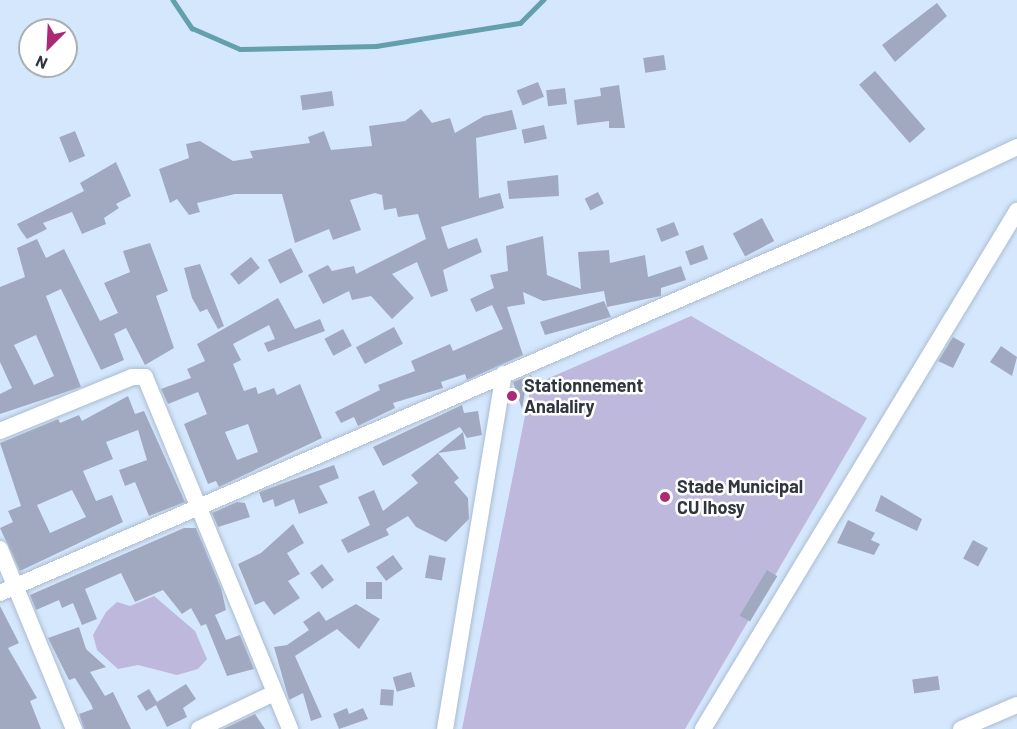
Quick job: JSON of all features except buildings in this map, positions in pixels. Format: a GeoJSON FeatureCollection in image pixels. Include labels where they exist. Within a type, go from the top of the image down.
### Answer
{"type":"FeatureCollection","features":[{"type":"Feature","properties":{"kind":"street"},"geometry":{"type":"LineString","coordinates":[[7,589],[201,503],[867,218],[1017,147]]}},
{"type":"Feature","properties":{"kind":"street"},"geometry":{"type":"LineString","coordinates":[[703,729],[1017,211]]}},
{"type":"Feature","properties":{"kind":"street"},"geometry":{"type":"LineString","coordinates":[[445,729],[504,374]]}},
{"type":"Feature","properties":{"kind":"street"},"geometry":{"type":"LineString","coordinates":[[0,431],[132,377],[145,377],[201,503],[290,729]]}},
{"type":"Feature","properties":{"kind":"street"},"geometry":{"type":"LineString","coordinates":[[0,549],[7,589],[74,729]]}},
{"type":"Feature","properties":{"kind":"street"},"geometry":{"type":"LineString","coordinates":[[199,729],[274,693]]}},
{"type":"Feature","properties":{"kind":"street"},"geometry":{"type":"LineString","coordinates":[[961,729],[1017,705]]}},
{"type":"Feature","properties":{"kind":"shaded area","name":"Stade Municipal CU Ihosy"},"geometry":{"type":"Polygon","coordinates":[[[691,316],[867,418],[685,729],[462,729],[531,386],[691,316]]]}},
{"type":"Feature","properties":{"kind":"shaded area"},"geometry":{"type":"Polygon","coordinates":[[[154,596],[195,631],[207,659],[198,669],[177,675],[138,665],[118,669],[97,650],[93,635],[106,612],[117,602],[130,606],[154,596]]]}},
{"type":"Feature","properties":{"kind":"waterway"},"geometry":{"type":"LineString","coordinates":[[173,0],[192,28],[240,49],[376,46],[520,23],[543,0]]}},
{"type":"Feature","properties":{"kind":"place","name":"Stationnement Analaliry"},"geometry":{"type":"Point","coordinates":[512,396]}},
{"type":"Feature","properties":{"kind":"place","name":"Stade Municipal CU Ihosy"},"geometry":{"type":"Point","coordinates":[665,497]}}]}
